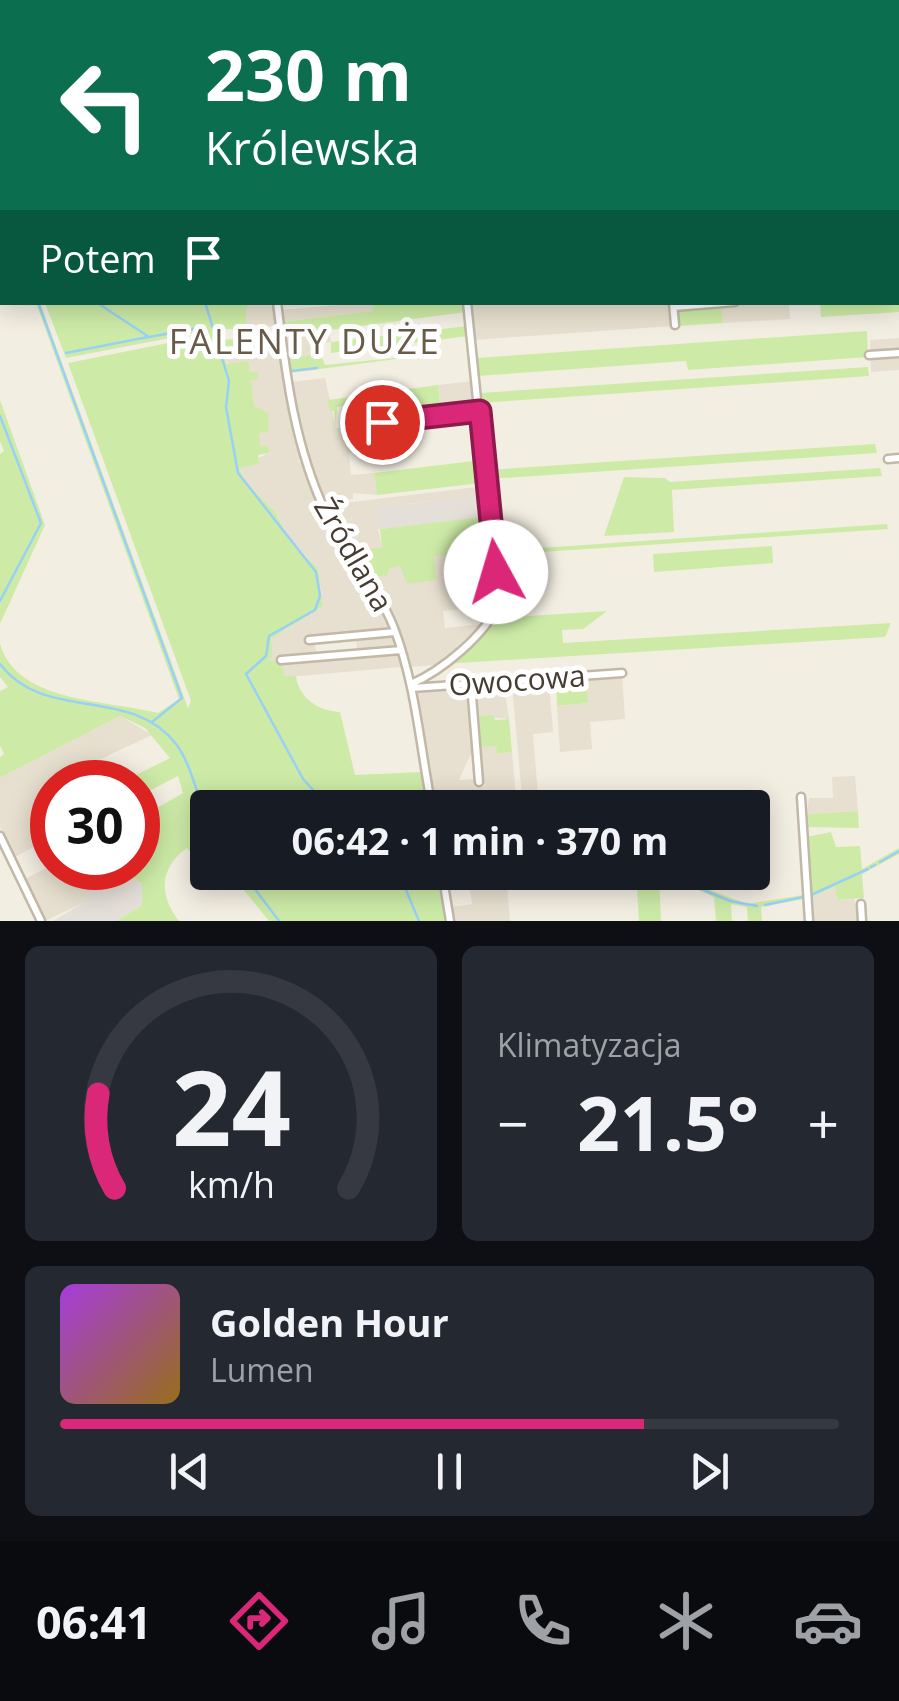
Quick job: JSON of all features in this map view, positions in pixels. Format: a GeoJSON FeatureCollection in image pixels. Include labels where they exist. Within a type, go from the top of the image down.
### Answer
{"type":"FeatureCollection","features":[{"type":"Feature","properties":{"kind":"street","name":"Źródlana"},"geometry":{"type":"LineString","coordinates":[[278,305],[304,460],[328,518],[373,584],[396,632],[412,686],[429,790]]}},
{"type":"Feature","properties":{"kind":"street"},"geometry":{"type":"LineString","coordinates":[[412,686],[472,639],[491,619],[498,604],[467,305]]}},
{"type":"Feature","properties":{"kind":"street"},"geometry":{"type":"LineString","coordinates":[[673,305],[675,325]]}},
{"type":"Feature","properties":{"kind":"street"},"geometry":{"type":"LineString","coordinates":[[870,355],[899,353]]}},
{"type":"Feature","properties":{"kind":"street"},"geometry":{"type":"LineString","coordinates":[[365,424],[480,411]]}},
{"type":"Feature","properties":{"kind":"street"},"geometry":{"type":"LineString","coordinates":[[888,459],[899,458]]}},
{"type":"Feature","properties":{"kind":"street"},"geometry":{"type":"LineString","coordinates":[[309,640],[396,632]]}},
{"type":"Feature","properties":{"kind":"street"},"geometry":{"type":"LineString","coordinates":[[282,660],[401,650]]}},
{"type":"Feature","properties":{"kind":"street","name":"Owocowa"},"geometry":{"type":"LineString","coordinates":[[412,686],[622,673]]}},
{"type":"Feature","properties":{"kind":"street"},"geometry":{"type":"LineString","coordinates":[[471,684],[479,782]]}},
{"type":"Feature","properties":{"kind":"street"},"geometry":{"type":"LineString","coordinates":[[801,797],[809,921]]}},
{"type":"Feature","properties":{"kind":"street"},"geometry":{"type":"LineString","coordinates":[[0,836],[41,921]]}},
{"type":"Feature","properties":{"kind":"street"},"geometry":{"type":"LineString","coordinates":[[445,890],[450,921]]}},
{"type":"Feature","properties":{"kind":"street"},"geometry":{"type":"LineString","coordinates":[[861,904],[862,921]]}},
{"type":"Feature","properties":{"kind":"shaded area"},"geometry":{"type":"Polygon","coordinates":[[[208,305],[274,305],[277,326],[214,329],[208,305]]]}},
{"type":"Feature","properties":{"kind":"shaded area"},"geometry":{"type":"Polygon","coordinates":[[[373,305],[374,311],[282,322],[281,310],[373,305]]]}},
{"type":"Feature","properties":{"kind":"shaded area"},"geometry":{"type":"Polygon","coordinates":[[[469,305],[670,305],[673,326],[473,340],[469,305]]]}},
{"type":"Feature","properties":{"kind":"shaded area"},"geometry":{"type":"Polygon","coordinates":[[[789,305],[790,319],[723,323],[721,306],[789,305]]]}},
{"type":"Feature","properties":{"kind":"shaded area"},"geometry":{"type":"Polygon","coordinates":[[[329,330],[331,342],[312,345],[310,355],[290,358],[285,336],[329,330]]]}},
{"type":"Feature","properties":{"kind":"shaded area"},"geometry":{"type":"Polygon","coordinates":[[[899,338],[899,370],[871,372],[870,340],[899,338]]]}},
{"type":"Feature","properties":{"kind":"shaded area"},"geometry":{"type":"Polygon","coordinates":[[[280,345],[301,458],[298,462],[303,462],[317,501],[313,506],[319,506],[323,520],[391,627],[307,636],[307,644],[315,644],[317,656],[357,651],[356,637],[393,635],[401,667],[253,680],[250,672],[273,655],[271,639],[323,606],[318,568],[290,540],[275,511],[247,484],[239,467],[269,453],[267,446],[260,446],[223,351],[280,345]]]}},
{"type":"Feature","properties":{"kind":"shaded area"},"geometry":{"type":"Polygon","coordinates":[[[325,378],[336,428],[391,424],[394,447],[349,453],[351,475],[374,473],[377,495],[353,493],[353,499],[324,502],[300,433],[292,382],[325,378]]]}},
{"type":"Feature","properties":{"kind":"shaded area"},"geometry":{"type":"Polygon","coordinates":[[[473,381],[473,409],[441,412],[438,385],[473,381]]]}},
{"type":"Feature","properties":{"kind":"shaded area"},"geometry":{"type":"Polygon","coordinates":[[[485,486],[481,496],[407,504],[378,529],[382,547],[352,551],[327,505],[485,486]]]}},
{"type":"Feature","properties":{"kind":"shaded area"},"geometry":{"type":"Polygon","coordinates":[[[485,495],[482,507],[489,517],[378,529],[376,508],[485,495]]]}},
{"type":"Feature","properties":{"kind":"shaded area"},"geometry":{"type":"Polygon","coordinates":[[[492,549],[494,571],[487,572],[495,587],[494,605],[443,611],[445,628],[483,624],[435,665],[409,667],[400,632],[381,592],[385,587],[379,587],[362,563],[492,549]]]}},
{"type":"Feature","properties":{"kind":"shaded area"},"geometry":{"type":"Polygon","coordinates":[[[622,676],[625,719],[590,722],[592,749],[560,752],[557,706],[588,703],[587,679],[622,676]]]}},
{"type":"Feature","properties":{"kind":"shaded area"},"geometry":{"type":"Polygon","coordinates":[[[549,682],[553,732],[533,734],[538,790],[521,790],[512,686],[549,682]]]}},
{"type":"Feature","properties":{"kind":"shaded area"},"geometry":{"type":"Polygon","coordinates":[[[504,684],[509,719],[477,716],[477,685],[504,684]]]}},
{"type":"Feature","properties":{"kind":"shaded area"},"geometry":{"type":"Polygon","coordinates":[[[465,686],[474,747],[459,780],[474,779],[474,787],[485,786],[479,747],[497,745],[498,754],[512,752],[515,790],[432,790],[416,690],[465,686]]]}},
{"type":"Feature","properties":{"kind":"shaded area"},"geometry":{"type":"Polygon","coordinates":[[[120,716],[152,735],[99,760],[35,760],[120,716]]]}},
{"type":"Feature","properties":{"kind":"shaded area"},"geometry":{"type":"Polygon","coordinates":[[[30,762],[30,849],[15,857],[0,827],[0,778],[30,762]]]}},
{"type":"Feature","properties":{"kind":"shaded area"},"geometry":{"type":"Polygon","coordinates":[[[855,776],[858,811],[807,814],[809,798],[833,798],[832,777],[855,776]]]}},
{"type":"Feature","properties":{"kind":"shaded area"},"geometry":{"type":"Polygon","coordinates":[[[30,876],[30,890],[86,890],[91,899],[45,921],[23,880],[30,876]]]}},
{"type":"Feature","properties":{"kind":"shaded area"},"geometry":{"type":"Polygon","coordinates":[[[835,887],[837,900],[854,899],[859,921],[812,921],[811,897],[835,887]]]}},
{"type":"Feature","properties":{"kind":"shaded area"},"geometry":{"type":"Polygon","coordinates":[[[85,890],[142,890],[142,905],[116,921],[53,921],[90,899],[85,890]]]}},
{"type":"Feature","properties":{"kind":"shaded area"},"geometry":{"type":"Polygon","coordinates":[[[470,890],[507,890],[510,921],[454,921],[452,907],[472,904],[470,890]]]}},
{"type":"Feature","properties":{"kind":"green space"},"geometry":{"type":"Polygon","coordinates":[[[37,305],[41,305],[188,708],[191,701],[68,363],[208,335],[207,331],[66,358],[46,305],[250,305],[246,307],[246,328],[214,330],[217,340],[279,337],[280,345],[223,351],[227,364],[248,361],[250,372],[258,372],[258,379],[251,380],[254,406],[268,413],[269,432],[259,433],[260,446],[268,446],[269,453],[258,455],[259,464],[239,468],[247,484],[275,511],[290,541],[318,568],[323,606],[271,639],[273,655],[268,660],[282,662],[284,676],[296,676],[301,691],[311,702],[340,712],[355,775],[422,772],[425,790],[190,790],[190,851],[187,848],[171,864],[165,882],[168,901],[179,921],[116,921],[142,905],[142,890],[160,890],[160,806],[183,793],[178,776],[160,785],[160,763],[170,758],[145,728],[120,716],[0,778],[0,757],[4,754],[0,746],[0,691],[8,687],[0,677],[0,644],[10,663],[25,678],[44,688],[66,696],[158,713],[179,699],[37,305]]]}},
{"type":"Feature","properties":{"kind":"green space"},"geometry":{"type":"Polygon","coordinates":[[[373,305],[465,305],[466,312],[285,336],[282,322],[373,311],[373,305]]]}},
{"type":"Feature","properties":{"kind":"green space"},"geometry":{"type":"Polygon","coordinates":[[[820,305],[899,305],[899,312],[821,317],[820,305]]]}},
{"type":"Feature","properties":{"kind":"green space"},"geometry":{"type":"Polygon","coordinates":[[[721,306],[723,323],[678,326],[676,309],[721,306]]]}},
{"type":"Feature","properties":{"kind":"green space"},"geometry":{"type":"Polygon","coordinates":[[[468,326],[469,336],[331,353],[331,342],[468,326]]]}},
{"type":"Feature","properties":{"kind":"green space"},"geometry":{"type":"Polygon","coordinates":[[[867,331],[868,357],[688,370],[686,361],[478,376],[476,358],[867,331]]]}},
{"type":"Feature","properties":{"kind":"green space"},"geometry":{"type":"Polygon","coordinates":[[[316,344],[325,365],[434,354],[290,373],[290,358],[310,355],[311,345],[316,344]]]}},
{"type":"Feature","properties":{"kind":"green space"},"geometry":{"type":"Polygon","coordinates":[[[868,367],[869,376],[481,403],[480,393],[868,367]]]}},
{"type":"Feature","properties":{"kind":"green space"},"geometry":{"type":"Polygon","coordinates":[[[438,385],[441,412],[364,421],[361,404],[337,407],[336,428],[334,411],[330,411],[328,400],[438,385]]]}},
{"type":"Feature","properties":{"kind":"green space"},"geometry":{"type":"Polygon","coordinates":[[[0,400],[45,525],[0,624],[0,454],[4,451],[0,441],[0,400]]]}},
{"type":"Feature","properties":{"kind":"green space"},"geometry":{"type":"Polygon","coordinates":[[[875,444],[877,453],[488,479],[487,470],[875,444]]]}},
{"type":"Feature","properties":{"kind":"green space"},"geometry":{"type":"Polygon","coordinates":[[[482,460],[481,483],[377,495],[374,473],[482,460]]]}},
{"type":"Feature","properties":{"kind":"green space"},"geometry":{"type":"Polygon","coordinates":[[[880,468],[882,476],[672,490],[674,532],[604,536],[624,477],[665,478],[670,482],[880,468]]]}},
{"type":"Feature","properties":{"kind":"green space"},"geometry":{"type":"Polygon","coordinates":[[[490,516],[493,549],[434,556],[436,580],[407,584],[400,566],[389,568],[388,575],[372,577],[352,551],[382,547],[380,529],[490,516]]]}},
{"type":"Feature","properties":{"kind":"green space"},"geometry":{"type":"Polygon","coordinates":[[[887,524],[888,529],[497,555],[496,551],[887,524]]]}},
{"type":"Feature","properties":{"kind":"green space"},"geometry":{"type":"Polygon","coordinates":[[[772,546],[773,563],[654,572],[653,554],[772,546]]]}},
{"type":"Feature","properties":{"kind":"green space"},"geometry":{"type":"Polygon","coordinates":[[[607,611],[583,629],[562,630],[563,643],[891,623],[885,637],[442,664],[480,636],[494,618],[607,611]]]}},
{"type":"Feature","properties":{"kind":"green space"},"geometry":{"type":"Polygon","coordinates":[[[587,677],[588,703],[557,706],[556,680],[587,677]]]}},
{"type":"Feature","properties":{"kind":"green space"},"geometry":{"type":"Polygon","coordinates":[[[494,715],[495,720],[509,719],[512,752],[497,754],[496,746],[479,747],[477,716],[494,715]]]}},
{"type":"Feature","properties":{"kind":"green space"},"geometry":{"type":"Polygon","coordinates":[[[858,811],[859,828],[807,827],[807,814],[858,811]]]}},
{"type":"Feature","properties":{"kind":"green space"},"geometry":{"type":"Polygon","coordinates":[[[831,832],[836,847],[860,846],[862,869],[899,848],[899,854],[862,874],[864,898],[837,900],[835,887],[809,898],[806,837],[831,832]]]}},
{"type":"Feature","properties":{"kind":"green space"},"geometry":{"type":"Polygon","coordinates":[[[244,890],[442,890],[447,921],[269,921],[244,890]]]}},
{"type":"Feature","properties":{"kind":"green space"},"geometry":{"type":"Polygon","coordinates":[[[637,890],[660,890],[661,921],[639,921],[637,890]]]}},
{"type":"Feature","properties":{"kind":"green space"},"geometry":{"type":"Polygon","coordinates":[[[698,890],[710,890],[747,904],[803,895],[804,899],[761,907],[762,921],[748,921],[747,907],[731,904],[732,921],[716,921],[714,897],[698,890]]]}},
{"type":"Feature","properties":{"kind":"waterway"},"geometry":{"type":"LineString","coordinates":[[39,305],[182,698],[152,722]]}},
{"type":"Feature","properties":{"kind":"waterway"},"geometry":{"type":"LineString","coordinates":[[101,305],[149,337],[199,328]]}},
{"type":"Feature","properties":{"kind":"waterway"},"geometry":{"type":"LineString","coordinates":[[206,305],[229,381],[226,407],[238,473],[316,572],[320,596],[315,610],[269,636],[266,656],[246,674],[303,779],[313,790]]}},
{"type":"Feature","properties":{"kind":"waterway"},"geometry":{"type":"LineString","coordinates":[[66,353],[148,337]]}},
{"type":"Feature","properties":{"kind":"waterway"},"geometry":{"type":"LineString","coordinates":[[291,371],[317,368]]}},
{"type":"Feature","properties":{"kind":"waterway"},"geometry":{"type":"LineString","coordinates":[[0,416],[41,523],[0,601]]}},
{"type":"Feature","properties":{"kind":"waterway"},"geometry":{"type":"LineString","coordinates":[[0,664],[18,682],[40,693],[112,708],[157,726],[181,752],[197,790]]}},
{"type":"Feature","properties":{"kind":"waterway"},"geometry":{"type":"LineString","coordinates":[[880,862],[899,851]]}},
{"type":"Feature","properties":{"kind":"waterway"},"geometry":{"type":"LineString","coordinates":[[871,867],[875,865]]}},
{"type":"Feature","properties":{"kind":"waterway"},"geometry":{"type":"LineString","coordinates":[[811,895],[868,869]]}},
{"type":"Feature","properties":{"kind":"waterway"},"geometry":{"type":"LineString","coordinates":[[256,890],[279,921]]}},
{"type":"Feature","properties":{"kind":"waterway"},"geometry":{"type":"LineString","coordinates":[[406,890],[419,921]]}},
{"type":"Feature","properties":{"kind":"waterway"},"geometry":{"type":"LineString","coordinates":[[704,890],[757,906]]}},
{"type":"Feature","properties":{"kind":"waterway"},"geometry":{"type":"LineString","coordinates":[[765,905],[803,897]]}},
{"type":"Feature","properties":{"kind":"district","name":"FALENTY DUŻE"},"geometry":{"type":"Point","coordinates":[305,342]}},
{"type":"Feature","properties":{"kind":"route"},"geometry":{"type":"LineString","coordinates":[[382,422],[480,411],[496,572]]}}]}
